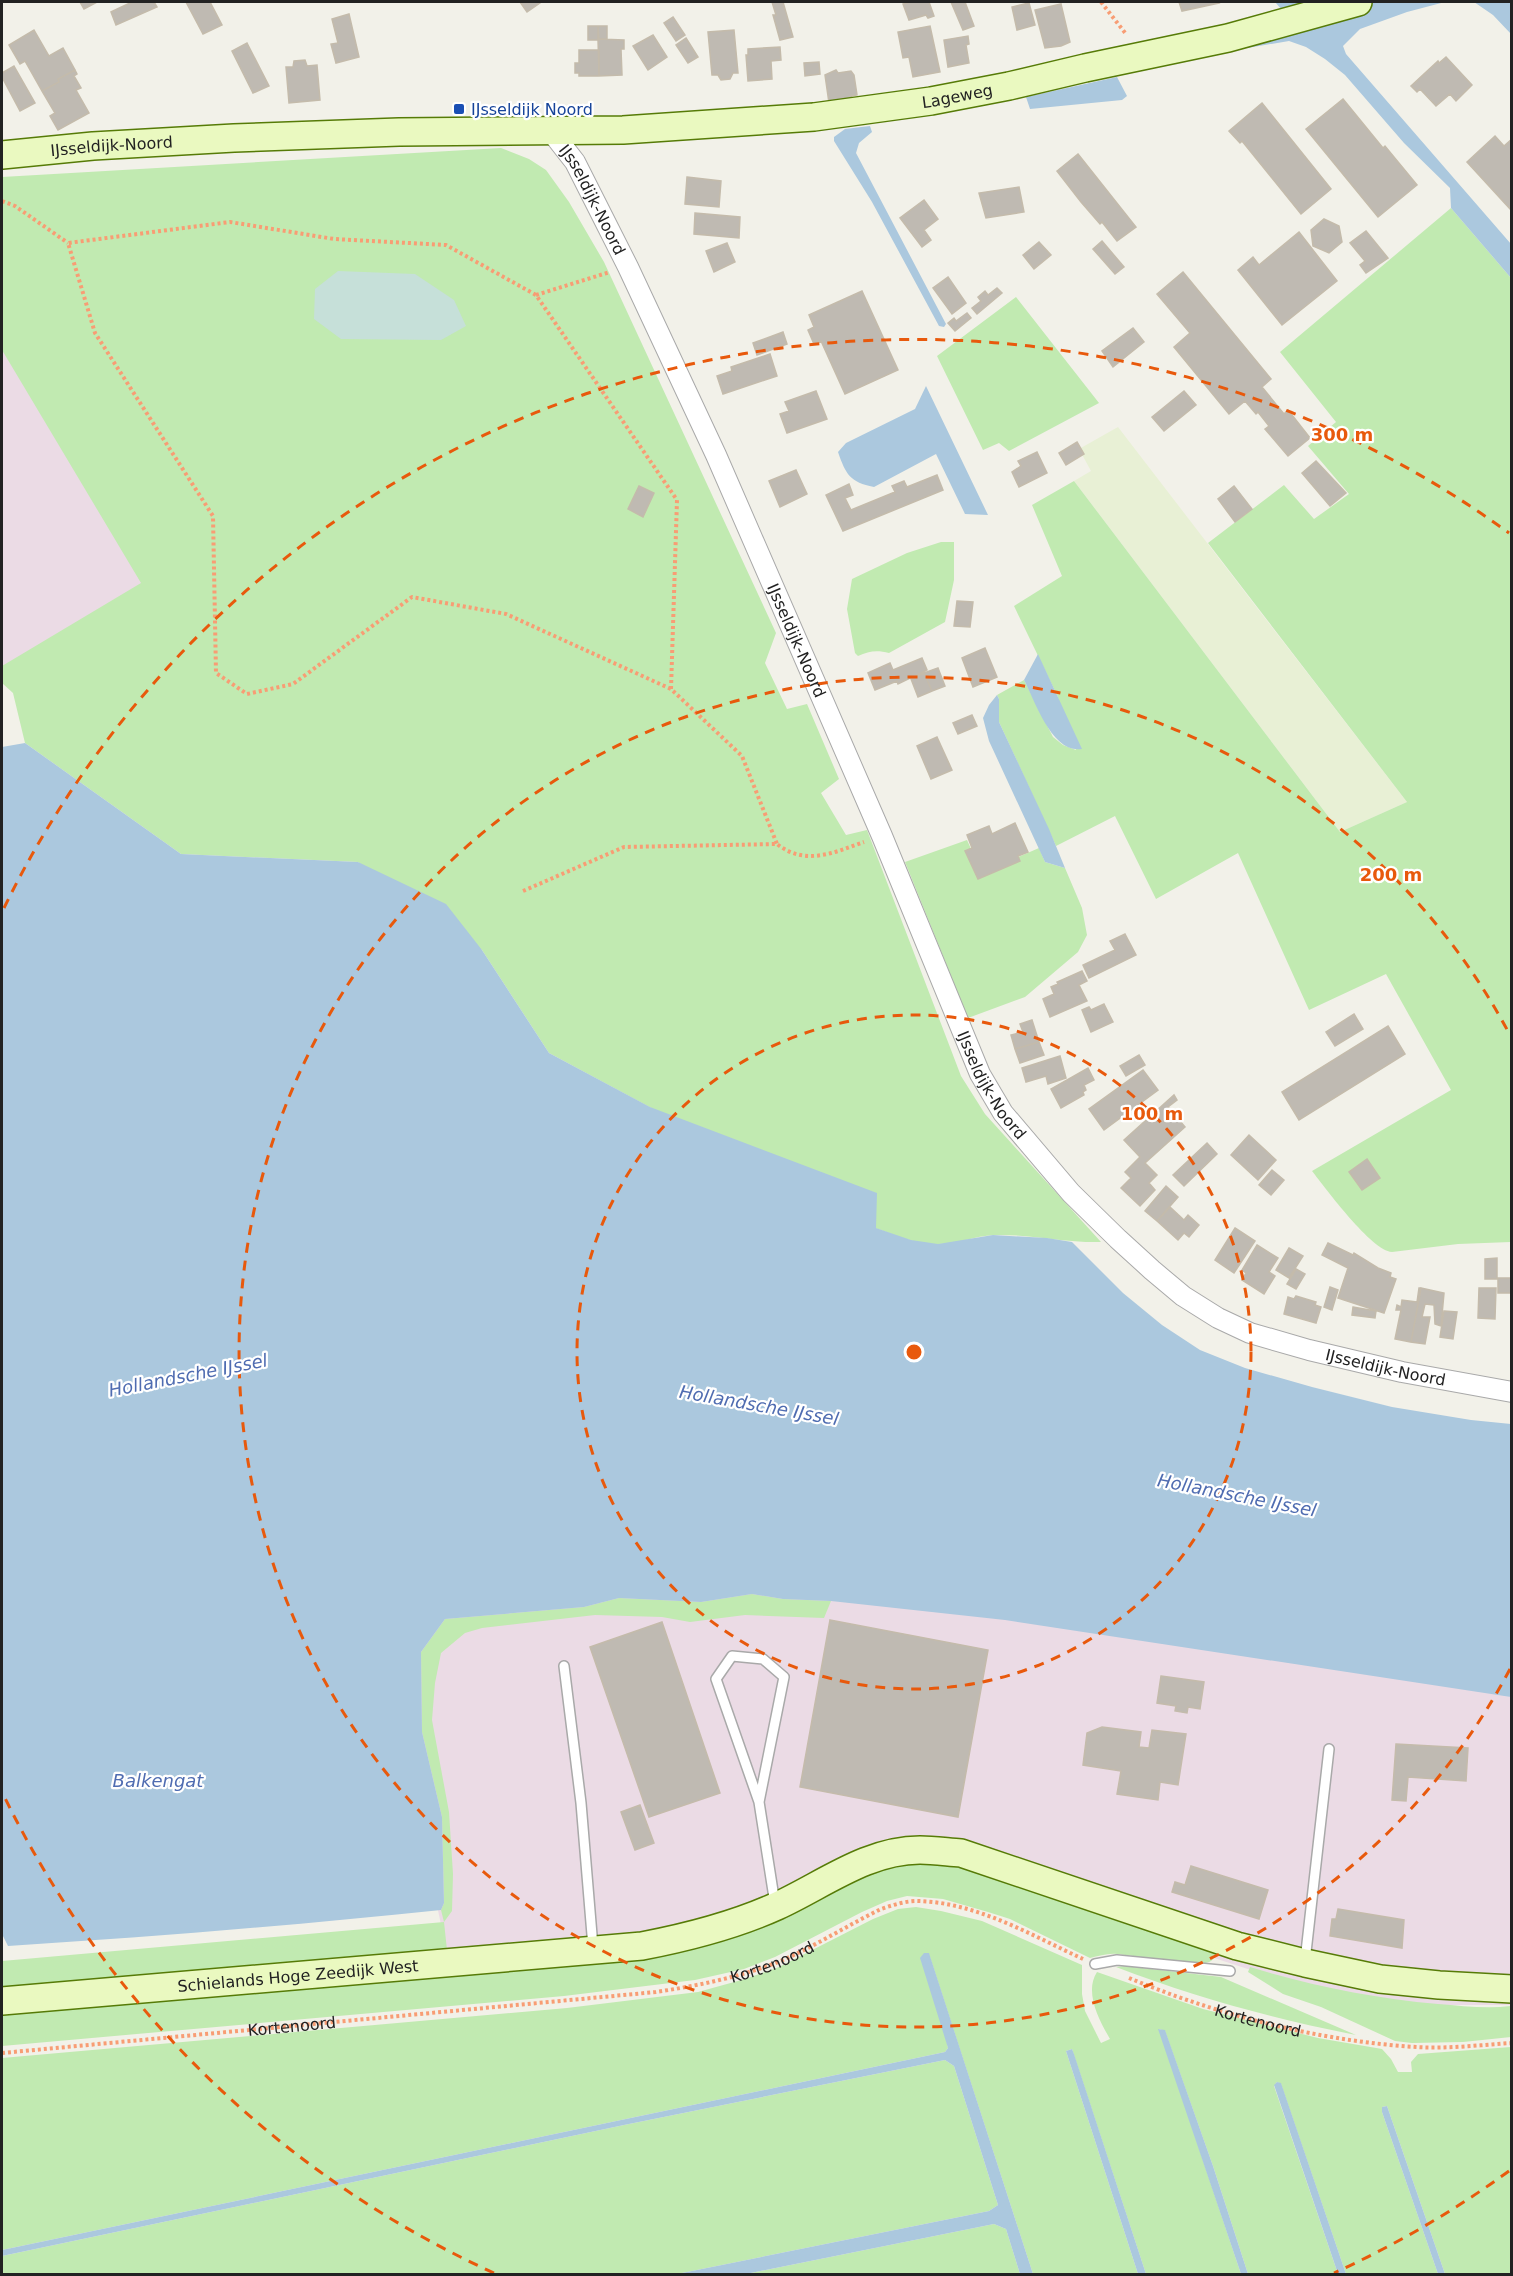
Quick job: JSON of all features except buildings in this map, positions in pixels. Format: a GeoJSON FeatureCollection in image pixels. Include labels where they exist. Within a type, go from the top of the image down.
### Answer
{"type":"FeatureCollection","features":[{"type":"Feature","properties":{"kind":"street","name":"Lageweg"},"geometry":{"type":"LineString","coordinates":[[550,130],[623,130],[814,117],[931,101],[1228,39],[1358,2]]}},
{"type":"Feature","properties":{"kind":"street","name":"IJsseldijk-Noord"},"geometry":{"type":"LineString","coordinates":[[2,155],[93,146],[234,138],[550,130],[574,162],[628,267],[716,455],[882,836],[980,1074],[1003,1113],[1071,1193],[1152,1270],[1183,1296],[1218,1318],[1250,1333],[1402,1372],[1512,1392]]}},
{"type":"Feature","properties":{"kind":"street"},"geometry":{"type":"LineString","coordinates":[[593,1950],[642,1946],[691,1937],[722,1928],[776,1907],[854,1866],[879,1856],[918,1850],[961,1853],[1237,1946],[1305,1963],[1380,1979],[1512,1989]]}},
{"type":"Feature","properties":{"kind":"street","name":"Schielands Hoge Zeedijk West"},"geometry":{"type":"LineString","coordinates":[[2,2001],[593,1950]]}},
{"type":"Feature","properties":{"kind":"lane"},"geometry":{"type":"LineString","coordinates":[[759,1802],[784,1677],[763,1659],[732,1656],[716,1679],[759,1802],[776,1907]]}},
{"type":"Feature","properties":{"kind":"lane"},"geometry":{"type":"LineString","coordinates":[[564,1666],[581,1803],[593,1950]]}},
{"type":"Feature","properties":{"kind":"lane"},"geometry":{"type":"LineString","coordinates":[[1305,1963],[1329,1749]]}},
{"type":"Feature","properties":{"kind":"lane"},"geometry":{"type":"LineString","coordinates":[[1095,1964],[1117,1960],[1230,1971]]}},
{"type":"Feature","properties":{"kind":"path"},"geometry":{"type":"LineString","coordinates":[[1101,2],[1143,56]]}},
{"type":"Feature","properties":{"kind":"path"},"geometry":{"type":"LineString","coordinates":[[2,201],[15,206],[68,243],[95,333],[213,516],[216,673],[247,694],[293,684],[412,597],[506,614],[671,689],[742,756],[777,844],[787,852],[806,857],[830,854],[882,836]]}},
{"type":"Feature","properties":{"kind":"path"},"geometry":{"type":"LineString","coordinates":[[68,243],[230,222],[334,239],[446,246],[536,295],[677,500],[671,689]]}},
{"type":"Feature","properties":{"kind":"path"},"geometry":{"type":"LineString","coordinates":[[536,295],[628,267]]}},
{"type":"Feature","properties":{"kind":"path"},"geometry":{"type":"LineString","coordinates":[[523,891],[624,847],[777,844]]}},
{"type":"Feature","properties":{"kind":"path","name":"Kortenoord"},"geometry":{"type":"LineString","coordinates":[[2,2053],[567,2002],[688,1987],[743,1974],[776,1963],[881,1909],[899,1903],[916,1901],[959,1907],[978,1913],[1158,1989],[1221,2009],[1320,2034],[1418,2047],[1512,2043]]}},
{"type":"Feature","properties":{"kind":"shaded area"},"geometry":{"type":"Polygon","coordinates":[[[338,271],[415,274],[454,300],[466,326],[441,340],[341,339],[314,319],[315,289],[338,271]]]}},
{"type":"Feature","properties":{"kind":"shaded area"},"geometry":{"type":"Polygon","coordinates":[[[2,321],[157,579],[2,673],[2,321]]]}},
{"type":"Feature","properties":{"kind":"shaded area"},"geometry":{"type":"Polygon","coordinates":[[[699,1575],[1511,1681],[1511,2005],[1391,2005],[1257,1972],[939,1868],[453,1981],[415,1802],[380,1606],[699,1575]]]}},
{"type":"Feature","properties":{"kind":"green space"},"geometry":{"type":"Polygon","coordinates":[[[501,148],[529,159],[546,170],[569,202],[604,262],[776,633],[765,663],[787,709],[807,704],[839,779],[821,793],[846,835],[867,830],[961,1076],[985,1114],[1101,1242],[994,1235],[945,1244],[930,1244],[906,1239],[875,1228],[549,1053],[482,950],[358,862],[181,854],[25,743],[13,693],[2,683],[2,666],[141,583],[2,350],[2,177],[501,148]]]}},
{"type":"Feature","properties":{"kind":"green space"},"geometry":{"type":"Polygon","coordinates":[[[1451,208],[1511,278],[1511,1242],[1458,1244],[1392,1252],[1383,1249],[1362,1231],[1312,1171],[1451,1090],[1386,974],[1309,1010],[1238,853],[1156,899],[1115,816],[1056,846],[999,722],[997,695],[1024,680],[1053,737],[1063,745],[1076,750],[1057,695],[1014,606],[1062,576],[1032,505],[1074,481],[1340,832],[1407,802],[1208,543],[1284,485],[1314,519],[1349,494],[1308,446],[1336,422],[1280,352],[1451,208]]]}},
{"type":"Feature","properties":{"kind":"green space"},"geometry":{"type":"Polygon","coordinates":[[[1016,297],[1099,403],[1009,451],[999,443],[983,450],[937,356],[1016,297]]]}},
{"type":"Feature","properties":{"kind":"green space"},"geometry":{"type":"Polygon","coordinates":[[[1118,427],[1407,802],[1340,832],[1074,481],[1091,471],[1079,449],[1118,427]]]}},
{"type":"Feature","properties":{"kind":"green space"},"geometry":{"type":"Polygon","coordinates":[[[941,542],[954,542],[954,580],[945,622],[889,653],[873,652],[858,656],[855,653],[847,609],[852,579],[907,553],[941,542]]]}},
{"type":"Feature","properties":{"kind":"green space"},"geometry":{"type":"Polygon","coordinates":[[[967,840],[982,873],[1039,848],[1045,862],[1065,868],[1082,908],[1087,935],[1078,952],[1025,997],[968,1018],[905,862],[967,840]]]}},
{"type":"Feature","properties":{"kind":"green space"},"geometry":{"type":"Polygon","coordinates":[[[752,1594],[783,1599],[831,1601],[824,1618],[745,1615],[690,1622],[662,1617],[595,1615],[482,1628],[465,1633],[441,1653],[435,1683],[432,1720],[449,1812],[453,1874],[452,1911],[444,1922],[441,1910],[444,1903],[442,1817],[422,1732],[421,1652],[445,1619],[584,1607],[619,1598],[701,1602],[752,1594]]]}},
{"type":"Feature","properties":{"kind":"green space"},"geometry":{"type":"Polygon","coordinates":[[[919,1862],[966,1866],[1210,1949],[1215,1953],[1214,1957],[1211,1961],[1193,1964],[1114,1954],[1090,1958],[1010,1919],[943,1899],[907,1896],[887,1901],[862,1912],[775,1957],[744,1969],[695,1980],[564,1996],[2,2046],[2,2011],[528,1966],[849,1881],[886,1866],[919,1862]]]}},
{"type":"Feature","properties":{"kind":"green space"},"geometry":{"type":"Polygon","coordinates":[[[916,1907],[982,1921],[1082,1965],[1082,1994],[1085,2011],[1101,2043],[1110,2039],[1092,1997],[1093,1980],[1097,1972],[1203,2009],[1318,2038],[1382,2049],[1398,2072],[1412,2072],[1411,2062],[1418,2054],[1511,2047],[1511,2274],[1445,2274],[1387,2106],[1382,2107],[1382,2112],[1438,2274],[1346,2274],[1281,2084],[1277,2082],[1274,2086],[1338,2274],[1248,2274],[1165,2031],[1159,2029],[1241,2274],[1146,2274],[1072,2049],[1066,2051],[1138,2274],[1033,2274],[929,1954],[948,2048],[945,2052],[2,2250],[2,2058],[567,2008],[698,1992],[779,1967],[873,1919],[898,1909],[916,1907]]]}},
{"type":"Feature","properties":{"kind":"green space"},"geometry":{"type":"Polygon","coordinates":[[[444,1922],[447,1950],[2,1991],[2,1961],[444,1922]]]}},
{"type":"Feature","properties":{"kind":"green space"},"geometry":{"type":"Polygon","coordinates":[[[1125,1966],[1221,1977],[1356,2035],[1234,2006],[1116,1967],[1125,1966]]]}},
{"type":"Feature","properties":{"kind":"green space"},"geometry":{"type":"Polygon","coordinates":[[[1250,1967],[1320,1985],[1390,1998],[1466,2006],[1511,2006],[1511,2037],[1463,2042],[1395,2041],[1321,2007],[1283,1994],[1248,1972],[1250,1967]]]}},
{"type":"Feature","properties":{"kind":"green space"},"geometry":{"type":"Polygon","coordinates":[[[945,2060],[954,2066],[998,2205],[989,2211],[677,2274],[2,2274],[2,2256],[945,2060]]]}},
{"type":"Feature","properties":{"kind":"green space"},"geometry":{"type":"Polygon","coordinates":[[[994,2224],[1006,2229],[1020,2274],[746,2274],[994,2224]]]}},
{"type":"Feature","properties":{"kind":"water"},"geometry":{"type":"Polygon","coordinates":[[[1275,2],[1297,2],[1310,20],[1364,2],[1445,2],[1407,12],[1360,29],[1343,46],[1346,54],[1511,244],[1511,278],[1451,208],[1450,188],[1404,143],[1345,75],[1306,47],[1289,41],[1247,48],[1240,40],[1294,24],[1275,2]]]}},
{"type":"Feature","properties":{"kind":"water"},"geometry":{"type":"Polygon","coordinates":[[[1474,2],[1511,2],[1511,34],[1493,15],[1474,2]]]}},
{"type":"Feature","properties":{"kind":"water"},"geometry":{"type":"Polygon","coordinates":[[[1117,77],[1127,96],[1122,100],[1030,109],[1026,97],[1117,77]]]}},
{"type":"Feature","properties":{"kind":"water"},"geometry":{"type":"Polygon","coordinates":[[[870,126],[872,132],[859,143],[856,153],[946,324],[944,327],[939,326],[872,202],[834,141],[834,137],[845,129],[870,126]]]}},
{"type":"Feature","properties":{"kind":"water"},"geometry":{"type":"Polygon","coordinates":[[[926,386],[988,515],[965,514],[936,454],[874,487],[854,480],[844,466],[838,452],[846,443],[915,409],[926,386]]]}},
{"type":"Feature","properties":{"kind":"water"},"geometry":{"type":"Polygon","coordinates":[[[1038,654],[1082,749],[1071,748],[1053,735],[1024,680],[1038,654]]]}},
{"type":"Feature","properties":{"kind":"water"},"geometry":{"type":"Polygon","coordinates":[[[997,695],[999,722],[1065,868],[1045,862],[989,741],[983,718],[997,695]]]}},
{"type":"Feature","properties":{"kind":"water"},"geometry":{"type":"Polygon","coordinates":[[[25,743],[181,854],[358,862],[446,904],[482,950],[549,1053],[650,1107],[877,1193],[876,1228],[911,1240],[938,1244],[993,1235],[1072,1242],[1123,1293],[1162,1325],[1200,1350],[1245,1368],[1392,1407],[1511,1424],[1511,1697],[1005,1620],[831,1601],[783,1599],[752,1594],[701,1602],[619,1598],[584,1607],[445,1619],[421,1652],[422,1732],[442,1817],[444,1903],[441,1910],[117,1939],[8,1946],[2,1934],[2,747],[25,743]]]}},
{"type":"Feature","properties":{"kind":"water"},"geometry":{"type":"Polygon","coordinates":[[[924,1953],[929,1953],[1033,2274],[1020,2274],[1006,2229],[994,2224],[746,2274],[677,2274],[989,2211],[998,2205],[954,2066],[945,2060],[2,2256],[2,2250],[945,2052],[948,2048],[920,1958],[924,1953]]]}},
{"type":"Feature","properties":{"kind":"water"},"geometry":{"type":"Polygon","coordinates":[[[1158,2029],[1165,2030],[1248,2274],[1241,2274],[1158,2029]]]}},
{"type":"Feature","properties":{"kind":"water"},"geometry":{"type":"Polygon","coordinates":[[[1072,2049],[1146,2274],[1138,2274],[1066,2051],[1072,2049]]]}},
{"type":"Feature","properties":{"kind":"water"},"geometry":{"type":"Polygon","coordinates":[[[1277,2082],[1281,2083],[1346,2274],[1338,2274],[1274,2085],[1277,2082]]]}},
{"type":"Feature","properties":{"kind":"water"},"geometry":{"type":"Polygon","coordinates":[[[1387,2106],[1445,2274],[1438,2274],[1382,2112],[1382,2107],[1387,2106]]]}},
{"type":"Feature","properties":{"kind":"place","name":"IJsseldijk Noord"},"geometry":{"type":"Point","coordinates":[459,109]}},
{"type":"Feature","properties":{"kind":"water label","name":"Hollandsche IJssel"},"geometry":{"type":"Point","coordinates":[188,1375]}},
{"type":"Feature","properties":{"kind":"water label","name":"Hollandsche IJssel"},"geometry":{"type":"Point","coordinates":[759,1405]}},
{"type":"Feature","properties":{"kind":"water label","name":"Hollandsche IJssel"},"geometry":{"type":"Point","coordinates":[1237,1495]}},
{"type":"Feature","properties":{"kind":"water label","name":"Balkengat"},"geometry":{"type":"Point","coordinates":[158,1780]}}]}
